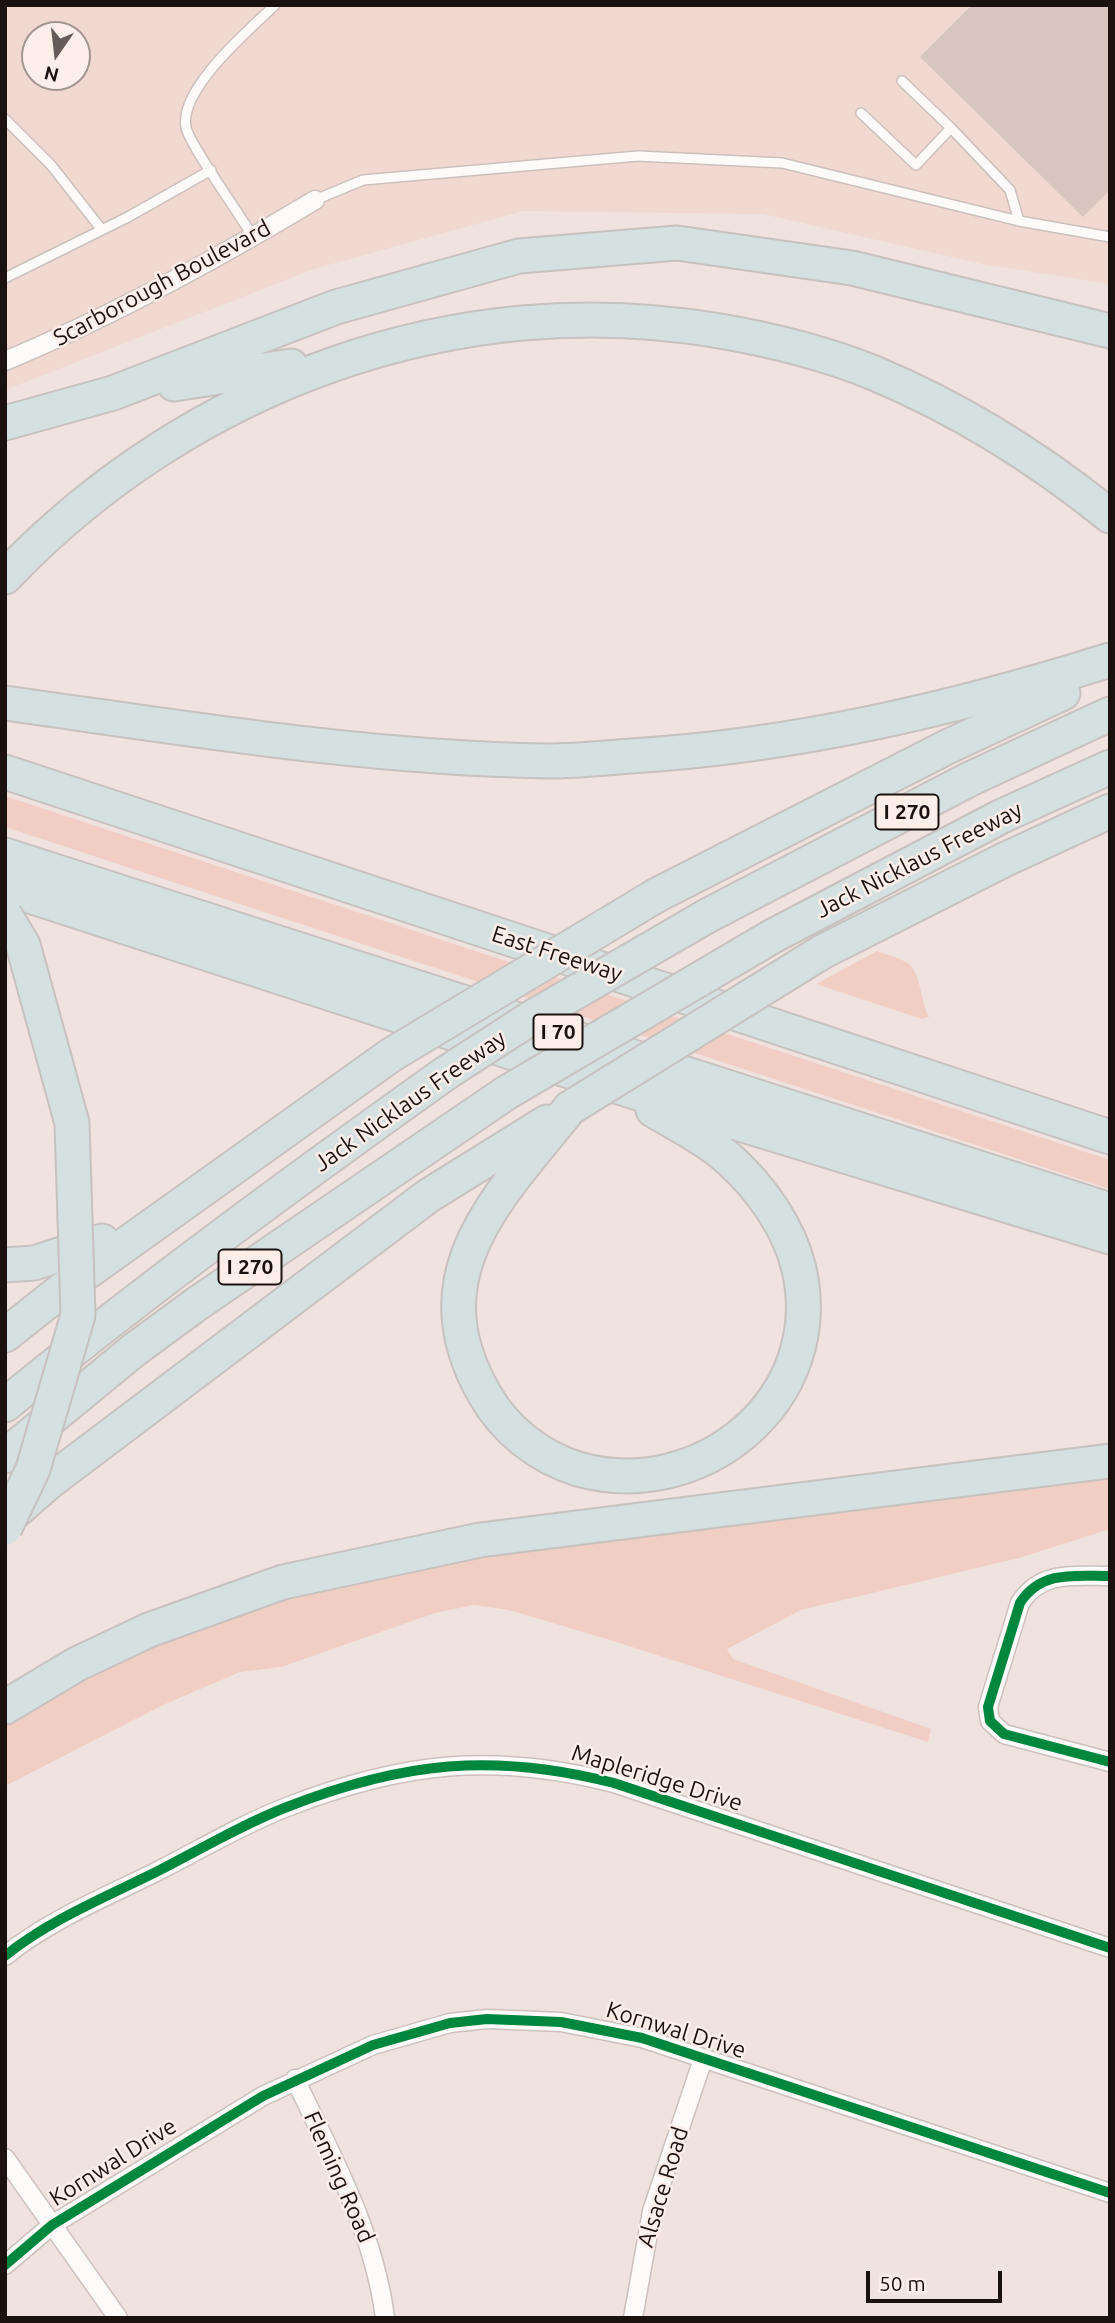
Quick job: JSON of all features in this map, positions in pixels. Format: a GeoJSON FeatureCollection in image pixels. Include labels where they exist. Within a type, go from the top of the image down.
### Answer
{"type":"FeatureCollection","features":[{"type":"Feature","properties":{"kind":"highway"},"geometry":{"type":"LineString","coordinates":[[5,423],[113,393],[336,307],[519,256],[677,243],[852,268],[1110,331]]}},
{"type":"Feature","properties":{"kind":"highway"},"geometry":{"type":"LineString","coordinates":[[5,577],[100,489],[205,421],[275,385],[352,357],[419,338],[535,321],[656,322],[770,341],[871,372],[938,402],[1010,443],[1110,516]]}},
{"type":"Feature","properties":{"kind":"highway"},"geometry":{"type":"LineString","coordinates":[[113,393],[352,357]]}},
{"type":"Feature","properties":{"kind":"highway"},"geometry":{"type":"LineString","coordinates":[[5,703],[380,752],[550,761],[700,752],[860,727],[1013,690],[1110,660]]}},
{"type":"Feature","properties":{"kind":"highway"},"geometry":{"type":"LineString","coordinates":[[5,1335],[194,1194],[391,1055],[466,1008],[657,895],[949,746],[1110,671]]}},
{"type":"Feature","properties":{"kind":"highway","name":"Jack Nicklaus Freeway"},"geometry":{"type":"LineString","coordinates":[[5,1405],[228,1229],[446,1073],[531,1018],[707,915],[971,779],[1110,714]]}},
{"type":"Feature","properties":{"kind":"highway","name":"Jack Nicklaus Freeway"},"geometry":{"type":"LineString","coordinates":[[5,1456],[198,1303],[506,1093],[637,1013],[773,936],[1000,817],[1110,768]]}},
{"type":"Feature","properties":{"kind":"highway","name":"East Freeway"},"geometry":{"type":"LineString","coordinates":[[5,772],[1110,1137]]}},
{"type":"Feature","properties":{"kind":"highway"},"geometry":{"type":"LineString","coordinates":[[5,1520],[49,1482],[428,1196],[822,953],[1004,860],[1110,811]]}},
{"type":"Feature","properties":{"kind":"highway","name":"I 70"},"geometry":{"type":"LineString","coordinates":[[5,855],[1110,1210]]}},
{"type":"Feature","properties":{"kind":"highway"},"geometry":{"type":"LineString","coordinates":[[5,888],[612,1086],[1110,1237]]}},
{"type":"Feature","properties":{"kind":"highway"},"geometry":{"type":"LineString","coordinates":[[5,918],[80,929],[223,960]]}},
{"type":"Feature","properties":{"kind":"highway"},"geometry":{"type":"LineString","coordinates":[[5,918],[23,946],[72,1123],[78,1315],[33,1469],[5,1528]]}},
{"type":"Feature","properties":{"kind":"highway"},"geometry":{"type":"LineString","coordinates":[[570,1108],[493,1203],[471,1244],[459,1283],[457,1304],[464,1353],[492,1409],[515,1433],[554,1460],[592,1473],[620,1477],[647,1476],[671,1471],[725,1449],[754,1424],[776,1397],[798,1345],[802,1302],[800,1276],[785,1228],[751,1182],[727,1157],[612,1086]]}},
{"type":"Feature","properties":{"kind":"highway"},"geometry":{"type":"LineString","coordinates":[[5,1265],[34,1263],[93,1245],[119,1235],[194,1194]]}},
{"type":"Feature","properties":{"kind":"highway"},"geometry":{"type":"LineString","coordinates":[[5,1707],[77,1664],[137,1636],[283,1582],[480,1540],[1110,1461]]}},
{"type":"Feature","properties":{"kind":"street","name":"Scarborough Boulevard"},"geometry":{"type":"LineString","coordinates":[[5,361],[106,317],[315,200]]}},
{"type":"Feature","properties":{"kind":"street"},"geometry":{"type":"LineString","coordinates":[[1110,1576],[1058,1576],[1035,1585],[1027,1593],[1020,1603],[988,1707],[990,1721],[1004,1734],[1110,1762]]}},
{"type":"Feature","properties":{"kind":"street","name":"Mapleridge Drive"},"geometry":{"type":"LineString","coordinates":[[5,1956],[103,1898],[285,1807],[404,1770],[447,1766],[535,1766],[614,1783],[1110,1948]]}},
{"type":"Feature","properties":{"kind":"street","name":"Kornwal Drive"},"geometry":{"type":"LineString","coordinates":[[5,2265],[52,2225],[295,2079],[373,2045],[411,2032],[487,2019],[528,2019],[593,2027],[642,2038],[1110,2193]]}},
{"type":"Feature","properties":{"kind":"street","name":"Alsace Road"},"geometry":{"type":"LineString","coordinates":[[633,2318],[652,2211],[703,2059]]}},
{"type":"Feature","properties":{"kind":"street","name":"Fleming Road"},"geometry":{"type":"LineString","coordinates":[[295,2079],[358,2210],[373,2256],[385,2318]]}},
{"type":"Feature","properties":{"kind":"street"},"geometry":{"type":"LineString","coordinates":[[5,2158],[118,2318]]}},
{"type":"Feature","properties":{"kind":"lane"},"geometry":{"type":"LineString","coordinates":[[253,237],[186,128],[188,103],[201,83],[275,5]]}},
{"type":"Feature","properties":{"kind":"lane"},"geometry":{"type":"LineString","coordinates":[[902,81],[1010,190],[1019,221]]}},
{"type":"Feature","properties":{"kind":"lane"},"geometry":{"type":"LineString","coordinates":[[861,113],[916,165],[951,128]]}},
{"type":"Feature","properties":{"kind":"lane"},"geometry":{"type":"LineString","coordinates":[[5,118],[51,165],[102,230]]}},
{"type":"Feature","properties":{"kind":"lane"},"geometry":{"type":"LineString","coordinates":[[315,200],[363,180],[638,156],[782,163],[1019,221],[1110,237]]}},
{"type":"Feature","properties":{"kind":"lane"},"geometry":{"type":"LineString","coordinates":[[5,278],[102,230],[211,170]]}},
{"type":"Feature","properties":{"kind":"shaded area"},"geometry":{"type":"Polygon","coordinates":[[[5,5],[1110,5],[1110,284],[982,264],[763,214],[523,211],[314,269],[5,390],[5,5]]]}},
{"type":"Feature","properties":{"kind":"shaded area"},"geometry":{"type":"Polygon","coordinates":[[[5,796],[1110,1160],[1110,1189],[5,827],[5,796]]]}},
{"type":"Feature","properties":{"kind":"shaded area"},"geometry":{"type":"Polygon","coordinates":[[[877,951],[902,960],[913,969],[929,1017],[922,1019],[816,984],[877,951]]]}},
{"type":"Feature","properties":{"kind":"shaded area"},"geometry":{"type":"Polygon","coordinates":[[[1110,1477],[1110,1529],[1019,1558],[801,1610],[727,1649],[733,1659],[931,1729],[928,1742],[610,1640],[509,1610],[474,1605],[435,1613],[281,1667],[240,1672],[163,1705],[5,1786],[5,1712],[209,1617],[395,1566],[1110,1477]]]}},
{"type":"Feature","properties":{"kind":"building"},"geometry":{"type":"Polygon","coordinates":[[[972,5],[1110,5],[1110,190],[1083,217],[920,57],[972,5]]]}},
{"type":"Feature","properties":{"kind":"cycle path"},"geometry":{"type":"LineString","coordinates":[[1110,1576],[1060,1577],[1048,1580],[1028,1592],[1020,1603],[988,1707],[990,1721],[1004,1734],[1110,1762]]}},
{"type":"Feature","properties":{"kind":"cycle path"},"geometry":{"type":"LineString","coordinates":[[5,1956],[40,1931],[79,1909],[287,1807],[329,1792],[409,1771],[488,1765],[528,1767],[614,1783],[1110,1948]]}},
{"type":"Feature","properties":{"kind":"cycle path"},"geometry":{"type":"LineString","coordinates":[[5,2265],[52,2225],[263,2096],[373,2045],[450,2023],[487,2019],[561,2022],[642,2038],[1110,2193]]}}]}
